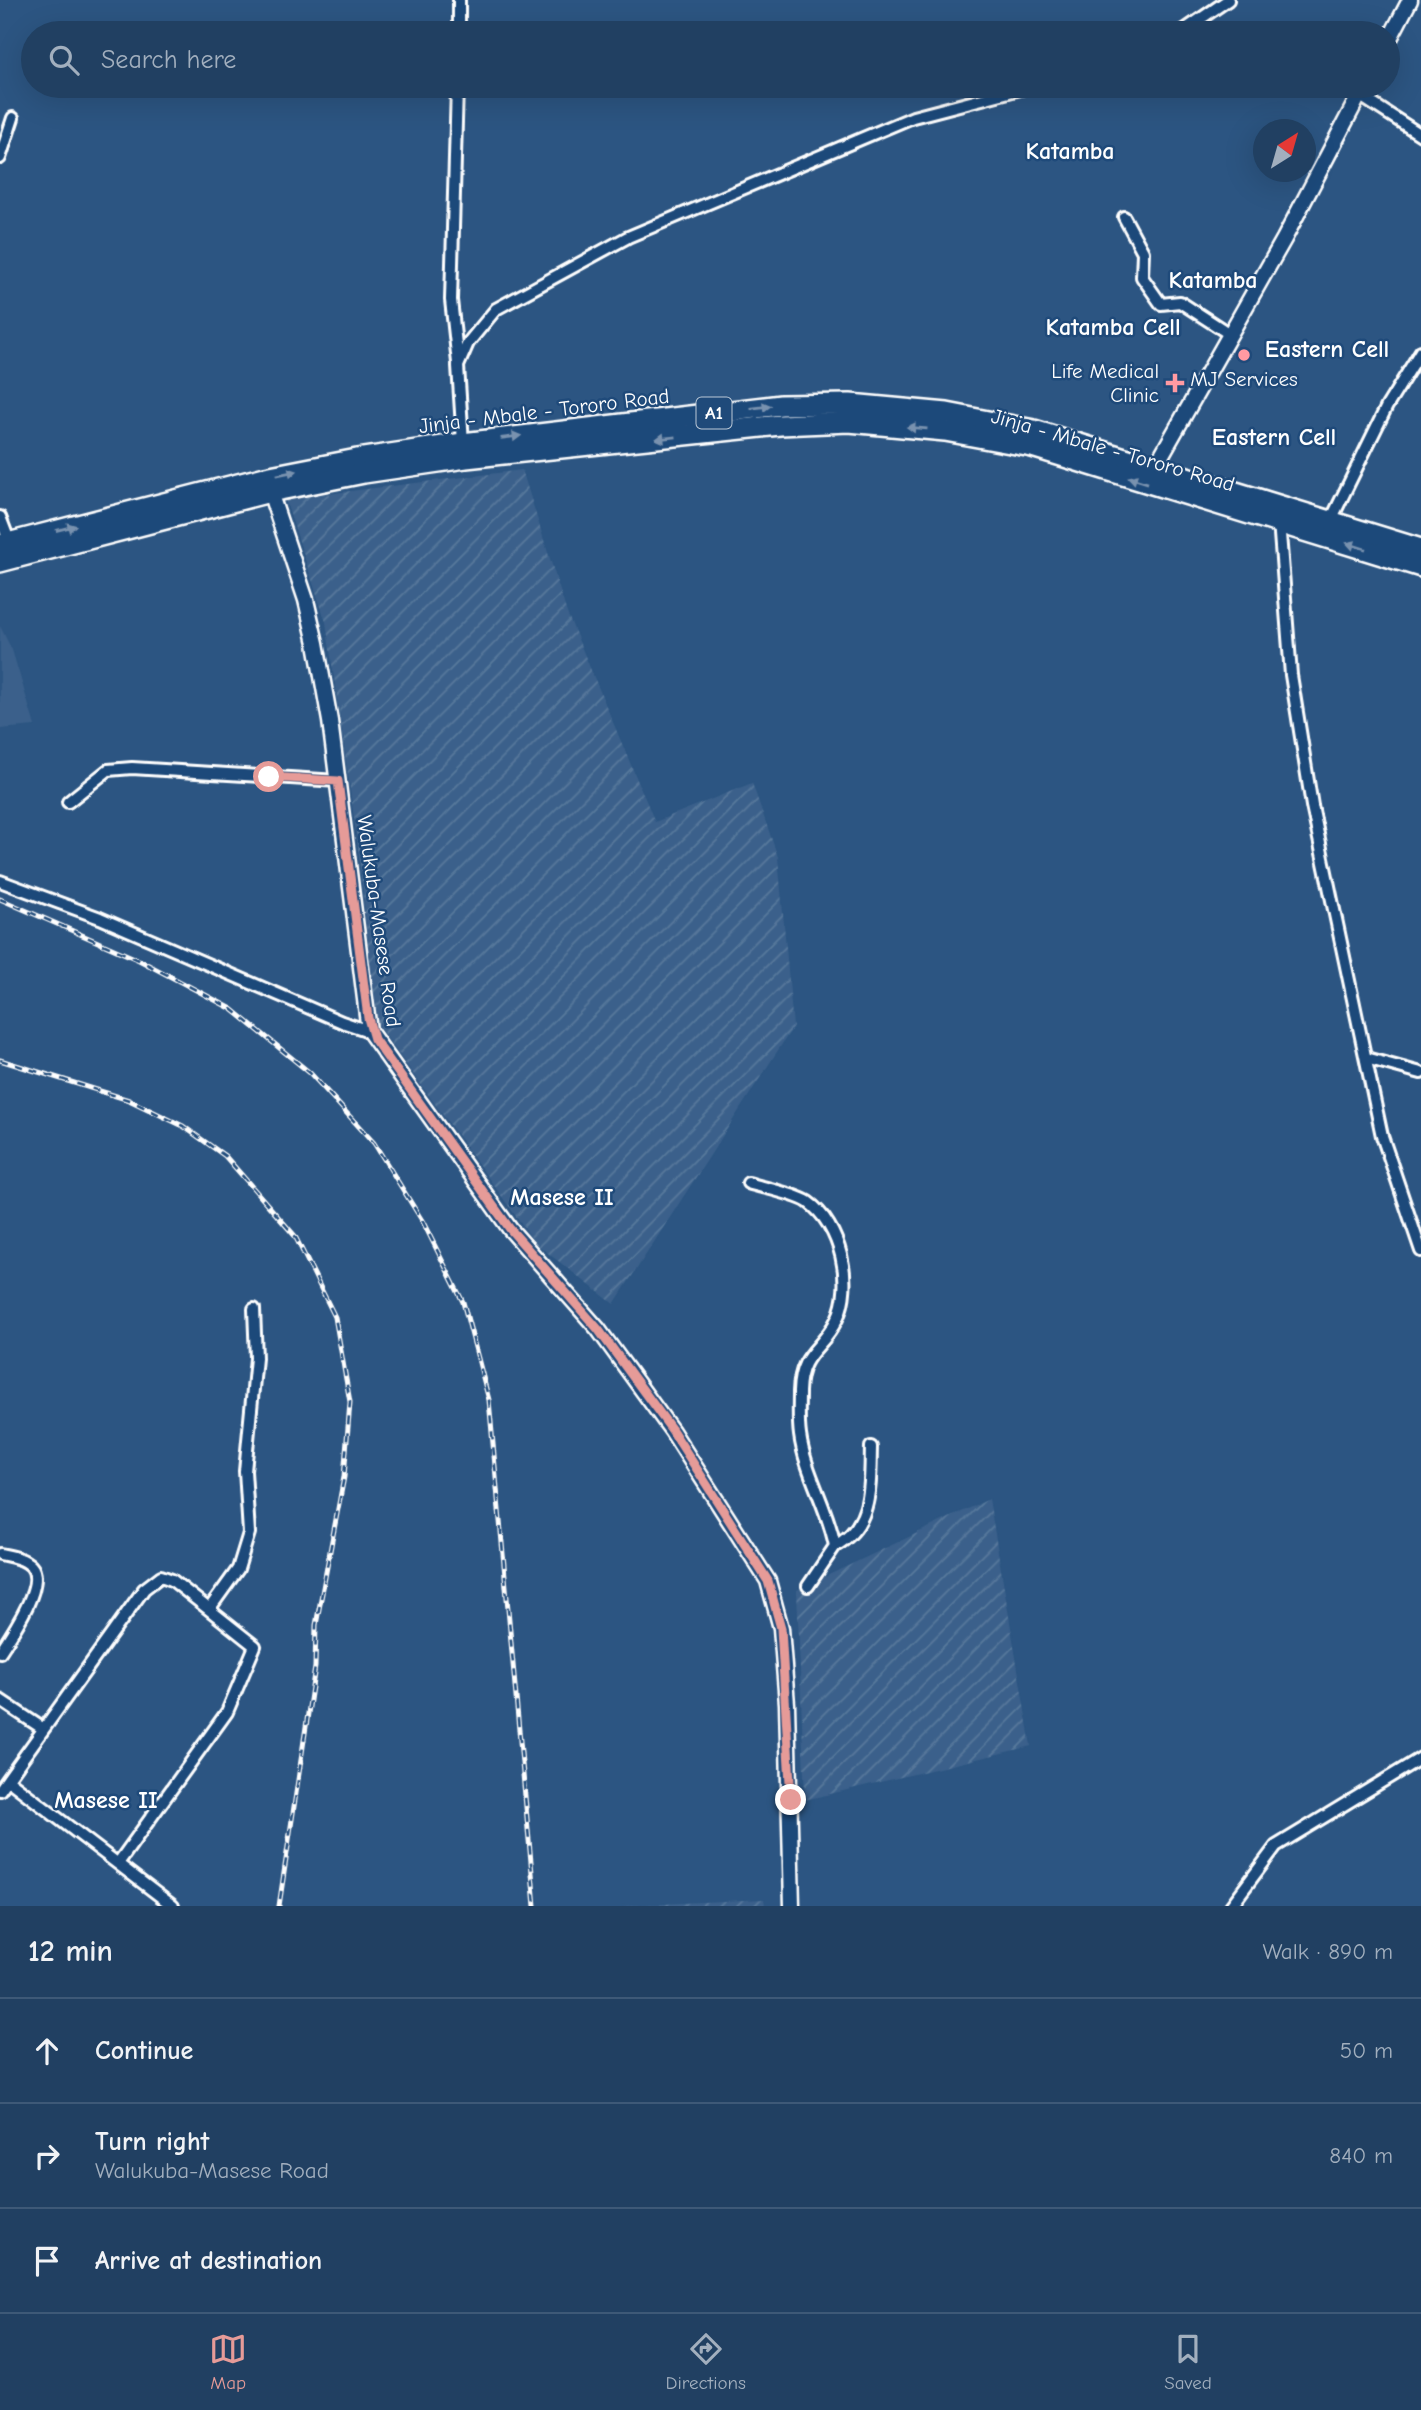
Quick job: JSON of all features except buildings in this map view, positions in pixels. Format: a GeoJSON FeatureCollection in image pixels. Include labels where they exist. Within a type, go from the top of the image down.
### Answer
{"type":"FeatureCollection","features":[{"type":"Feature","properties":{"kind":"highway","name":"Jinja - Mbale - Tororo Road"},"geometry":{"type":"LineString","coordinates":[[5,544],[265,477],[463,443],[781,405],[850,404],[988,420],[1034,430],[1156,465],[1421,549]]}},
{"type":"Feature","properties":{"kind":"highway","name":"Jinja - Mbale - Tororo Road"},"geometry":{"type":"LineString","coordinates":[[0,562],[270,492],[364,473],[466,458],[780,425],[849,422],[990,437],[1279,521],[1421,566]]}},
{"type":"Feature","properties":{"kind":"street"},"geometry":{"type":"LineString","coordinates":[[458,21],[459,0]]}},
{"type":"Feature","properties":{"kind":"street"},"geometry":{"type":"LineString","coordinates":[[1197,21],[1228,0]]}},
{"type":"Feature","properties":{"kind":"street"},"geometry":{"type":"LineString","coordinates":[[1399,21],[1410,0]]}},
{"type":"Feature","properties":{"kind":"street"},"geometry":{"type":"LineString","coordinates":[[457,98],[451,300],[463,443]]}},
{"type":"Feature","properties":{"kind":"street"},"geometry":{"type":"LineString","coordinates":[[458,366],[468,344],[496,309],[628,237],[913,117],[986,98]]}},
{"type":"Feature","properties":{"kind":"street"},"geometry":{"type":"LineString","coordinates":[[1156,465],[1231,335],[1358,98]]}},
{"type":"Feature","properties":{"kind":"street"},"geometry":{"type":"LineString","coordinates":[[1372,98],[1421,135]]}},
{"type":"Feature","properties":{"kind":"street"},"geometry":{"type":"LineString","coordinates":[[0,159],[13,118]]}},
{"type":"Feature","properties":{"kind":"street"},"geometry":{"type":"LineString","coordinates":[[1124,218],[1143,251],[1142,278],[1161,304],[1180,302],[1231,335]]}},
{"type":"Feature","properties":{"kind":"street"},"geometry":{"type":"LineString","coordinates":[[1330,522],[1387,406],[1421,351]]}},
{"type":"Feature","properties":{"kind":"street","name":"Walukuba-Masese Road"},"geometry":{"type":"LineString","coordinates":[[270,492],[306,600],[338,781],[369,1031],[510,1229],[598,1329],[664,1419],[768,1581],[781,1628],[787,1704],[792,1906]]}},
{"type":"Feature","properties":{"kind":"street"},"geometry":{"type":"LineString","coordinates":[[0,517],[5,544]]}},
{"type":"Feature","properties":{"kind":"street"},"geometry":{"type":"LineString","coordinates":[[1279,521],[1291,675],[1310,793],[1389,1162],[1421,1251]]}},
{"type":"Feature","properties":{"kind":"street"},"geometry":{"type":"LineString","coordinates":[[68,802],[108,770],[120,769],[338,781]]}},
{"type":"Feature","properties":{"kind":"street"},"geometry":{"type":"LineString","coordinates":[[0,881],[100,919],[369,1031]]}},
{"type":"Feature","properties":{"kind":"street"},"geometry":{"type":"LineString","coordinates":[[1366,1058],[1421,1073]]}},
{"type":"Feature","properties":{"kind":"street"},"geometry":{"type":"LineString","coordinates":[[748,1183],[806,1200],[815,1207],[837,1243],[844,1270],[840,1312],[822,1341],[802,1365],[799,1390],[800,1435],[830,1519],[835,1546]]}},
{"type":"Feature","properties":{"kind":"street"},"geometry":{"type":"LineString","coordinates":[[210,1608],[239,1569],[249,1533],[245,1471],[256,1358],[254,1309]]}},
{"type":"Feature","properties":{"kind":"street"},"geometry":{"type":"LineString","coordinates":[[808,1586],[835,1546],[849,1538],[865,1514],[870,1491],[871,1447]]}},
{"type":"Feature","properties":{"kind":"street"},"geometry":{"type":"LineString","coordinates":[[0,1553],[30,1563],[36,1572],[36,1587],[0,1652]]}},
{"type":"Feature","properties":{"kind":"street"},"geometry":{"type":"LineString","coordinates":[[0,1790],[41,1728],[151,1581],[161,1576],[172,1580],[256,1646],[227,1712],[119,1862]]}},
{"type":"Feature","properties":{"kind":"street"},"geometry":{"type":"LineString","coordinates":[[0,1700],[41,1728]]}},
{"type":"Feature","properties":{"kind":"street"},"geometry":{"type":"LineString","coordinates":[[1231,1906],[1276,1846],[1421,1758]]}},
{"type":"Feature","properties":{"kind":"street"},"geometry":{"type":"LineString","coordinates":[[8,1780],[119,1862],[173,1906]]}},
{"type":"Feature","properties":{"kind":"shaded area"},"geometry":{"type":"Polygon","coordinates":[[[522,470],[567,613],[655,822],[752,783],[778,857],[793,1027],[614,1304],[536,1244],[377,1024],[356,832],[326,622],[285,499],[522,470]]]}},
{"type":"Feature","properties":{"kind":"shaded area"},"geometry":{"type":"Polygon","coordinates":[[[0,626],[12,650],[35,726],[0,729],[0,626]]]}},
{"type":"Feature","properties":{"kind":"shaded area"},"geometry":{"type":"Polygon","coordinates":[[[989,1499],[1031,1746],[805,1800],[797,1590],[989,1499]]]}},
{"type":"Feature","properties":{"kind":"shaded area"},"geometry":{"type":"Polygon","coordinates":[[[764,1899],[765,1906],[621,1906],[764,1899]]]}},
{"type":"Feature","properties":{"kind":"railway"},"geometry":{"type":"LineString","coordinates":[[0,899],[139,960],[232,1009],[310,1073],[374,1143],[423,1222],[463,1302],[489,1400],[535,1906]]}},
{"type":"Feature","properties":{"kind":"railway"},"geometry":{"type":"LineString","coordinates":[[0,1060],[129,1100],[183,1126],[225,1156],[295,1236],[335,1317],[350,1402],[344,1477],[316,1625],[315,1667],[279,1906]]}},
{"type":"Feature","properties":{"kind":"place","name":"MJ Services"},"geometry":{"type":"Point","coordinates":[1244,355]}},
{"type":"Feature","properties":{"kind":"place","name":"Life Medical Clinic"},"geometry":{"type":"Point","coordinates":[1175,383]}},
{"type":"Feature","properties":{"kind":"district","name":"Katamba"},"geometry":{"type":"Point","coordinates":[1070,151]}},
{"type":"Feature","properties":{"kind":"district","name":"Katamba"},"geometry":{"type":"Point","coordinates":[1213,280]}},
{"type":"Feature","properties":{"kind":"district","name":"Katamba Cell"},"geometry":{"type":"Point","coordinates":[1113,327]}},
{"type":"Feature","properties":{"kind":"district","name":"Eastern Cell"},"geometry":{"type":"Point","coordinates":[1327,349]}},
{"type":"Feature","properties":{"kind":"district","name":"Eastern Cell"},"geometry":{"type":"Point","coordinates":[1274,437]}},
{"type":"Feature","properties":{"kind":"district","name":"Masese II"},"geometry":{"type":"Point","coordinates":[562,1197]}},
{"type":"Feature","properties":{"kind":"district","name":"Masese II"},"geometry":{"type":"Point","coordinates":[106,1800]}},
{"type":"Feature","properties":{"kind":"route"},"geometry":{"type":"LineString","coordinates":[[269,777],[338,781],[369,1031],[510,1229],[598,1329],[672,1430],[729,1515],[768,1581],[781,1628],[791,1800]]}}]}
